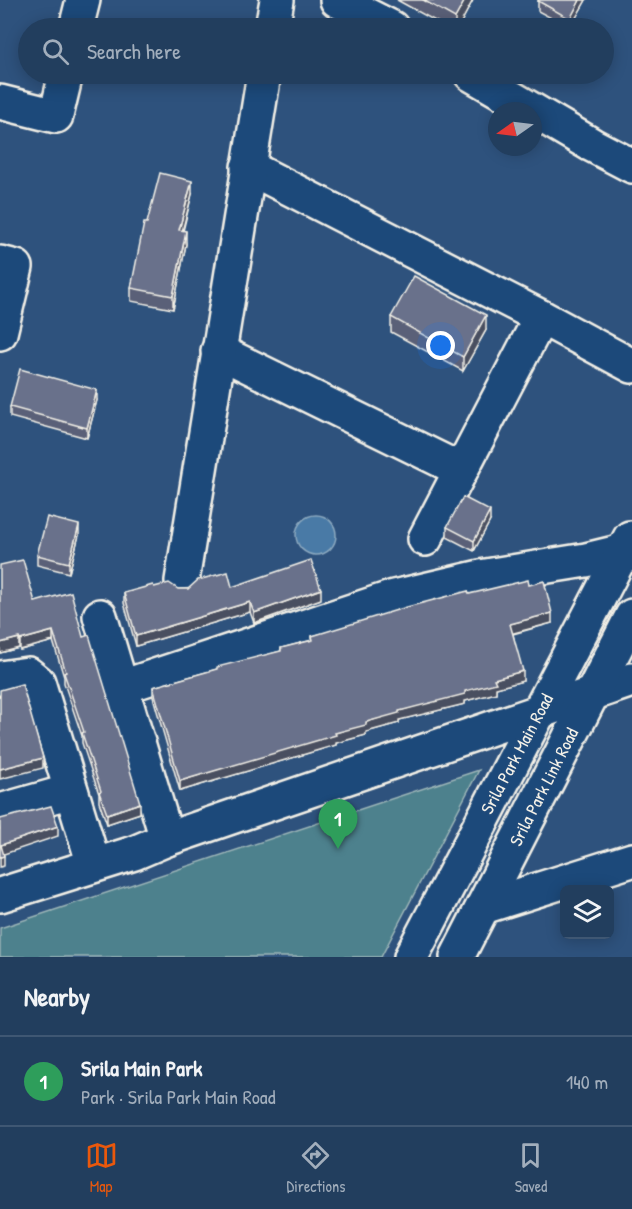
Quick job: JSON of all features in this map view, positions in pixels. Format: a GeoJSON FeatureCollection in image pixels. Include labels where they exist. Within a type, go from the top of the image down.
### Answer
{"type":"FeatureCollection","features":[{"type":"Feature","properties":{"kind":"street"},"geometry":{"type":"LineString","coordinates":[[78,18],[83,0]]}},
{"type":"Feature","properties":{"kind":"street"},"geometry":{"type":"LineString","coordinates":[[274,18],[277,0]]}},
{"type":"Feature","properties":{"kind":"street"},"geometry":{"type":"LineString","coordinates":[[337,0],[372,18]]}},
{"type":"Feature","properties":{"kind":"street"},"geometry":{"type":"LineString","coordinates":[[0,102],[56,116],[64,84]]}},
{"type":"Feature","properties":{"kind":"street"},"geometry":{"type":"LineString","coordinates":[[182,581],[262,84]]}},
{"type":"Feature","properties":{"kind":"street"},"geometry":{"type":"LineString","coordinates":[[488,84],[592,146],[632,166]]}},
{"type":"Feature","properties":{"kind":"street"},"geometry":{"type":"LineString","coordinates":[[248,167],[632,366]]}},
{"type":"Feature","properties":{"kind":"street"},"geometry":{"type":"LineString","coordinates":[[0,263],[16,267],[0,333]]}},
{"type":"Feature","properties":{"kind":"street"},"geometry":{"type":"LineString","coordinates":[[425,539],[541,317]]}},
{"type":"Feature","properties":{"kind":"street"},"geometry":{"type":"LineString","coordinates":[[218,351],[461,470]]}},
{"type":"Feature","properties":{"kind":"street"},"geometry":{"type":"LineString","coordinates":[[122,687],[394,597],[480,577],[586,560],[629,547]]}},
{"type":"Feature","properties":{"kind":"street","name":"Srila Park Main Road"},"geometry":{"type":"LineString","coordinates":[[411,957],[629,547]]}},
{"type":"Feature","properties":{"kind":"street"},"geometry":{"type":"LineString","coordinates":[[100,616],[167,840]]}},
{"type":"Feature","properties":{"kind":"street","name":"Srila Park Link Road"},"geometry":{"type":"LineString","coordinates":[[458,957],[632,616]]}},
{"type":"Feature","properties":{"kind":"street"},"geometry":{"type":"LineString","coordinates":[[0,678],[28,675],[38,682],[94,865]]}},
{"type":"Feature","properties":{"kind":"street"},"geometry":{"type":"LineString","coordinates":[[0,895],[94,865],[632,680]]}},
{"type":"Feature","properties":{"kind":"street"},"geometry":{"type":"LineString","coordinates":[[0,811],[71,791]]}},
{"type":"Feature","properties":{"kind":"street"},"geometry":{"type":"LineString","coordinates":[[483,907],[632,860]]}},
{"type":"Feature","properties":{"kind":"green space"},"geometry":{"type":"Polygon","coordinates":[[[479,770],[381,957],[0,957],[0,928],[479,770]]]}},
{"type":"Feature","properties":{"kind":"water"},"geometry":{"type":"Polygon","coordinates":[[[316,515],[324,516],[330,521],[335,527],[335,543],[330,549],[324,554],[316,555],[308,554],[302,549],[297,543],[296,535],[297,527],[302,521],[308,516],[316,515]]]}},
{"type":"Feature","properties":{"kind":"building"},"geometry":{"type":"Polygon","coordinates":[[[423,0],[465,0],[455,18],[423,0]]]}},
{"type":"Feature","properties":{"kind":"building"},"geometry":{"type":"Polygon","coordinates":[[[538,0],[580,0],[571,18],[538,0]]]}},
{"type":"Feature","properties":{"kind":"building"},"geometry":{"type":"Polygon","coordinates":[[[160,173],[192,181],[179,230],[186,231],[173,296],[131,288],[144,223],[147,223],[160,173]]]}},
{"type":"Feature","properties":{"kind":"building"},"geometry":{"type":"Polygon","coordinates":[[[414,276],[486,315],[463,357],[391,317],[414,276]]]}},
{"type":"Feature","properties":{"kind":"building"},"geometry":{"type":"Polygon","coordinates":[[[20,369],[97,390],[87,428],[10,407],[20,369]]]}},
{"type":"Feature","properties":{"kind":"building"},"geometry":{"type":"Polygon","coordinates":[[[463,497],[490,511],[474,541],[447,527],[463,497]]]}},
{"type":"Feature","properties":{"kind":"building"},"geometry":{"type":"Polygon","coordinates":[[[47,517],[79,525],[69,563],[37,555],[47,517]]]}},
{"type":"Feature","properties":{"kind":"building"},"geometry":{"type":"Polygon","coordinates":[[[23,560],[35,602],[71,592],[83,637],[89,635],[140,803],[107,814],[53,631],[0,643],[0,565],[23,560]]]}},
{"type":"Feature","properties":{"kind":"building"},"geometry":{"type":"Polygon","coordinates":[[[311,560],[321,589],[254,613],[250,602],[136,636],[124,593],[169,583],[178,589],[188,589],[198,580],[228,572],[232,587],[311,560]]]}},
{"type":"Feature","properties":{"kind":"building"},"geometry":{"type":"Polygon","coordinates":[[[528,580],[529,585],[544,581],[552,613],[510,624],[523,671],[494,679],[496,683],[465,691],[465,694],[399,711],[399,713],[366,722],[366,725],[335,733],[336,735],[180,781],[153,687],[217,669],[217,667],[281,651],[281,648],[313,640],[312,636],[407,607],[468,591],[469,594],[528,580]]]}},
{"type":"Feature","properties":{"kind":"building"},"geometry":{"type":"Polygon","coordinates":[[[22,684],[43,758],[0,769],[0,690],[22,684]]]}},
{"type":"Feature","properties":{"kind":"building"},"geometry":{"type":"Polygon","coordinates":[[[51,806],[58,826],[1,845],[4,856],[0,857],[0,819],[51,806]]]}},
{"type":"Feature","properties":{"kind":"place","name":"Srila Main Park"},"geometry":{"type":"Point","coordinates":[338,849]}}]}
